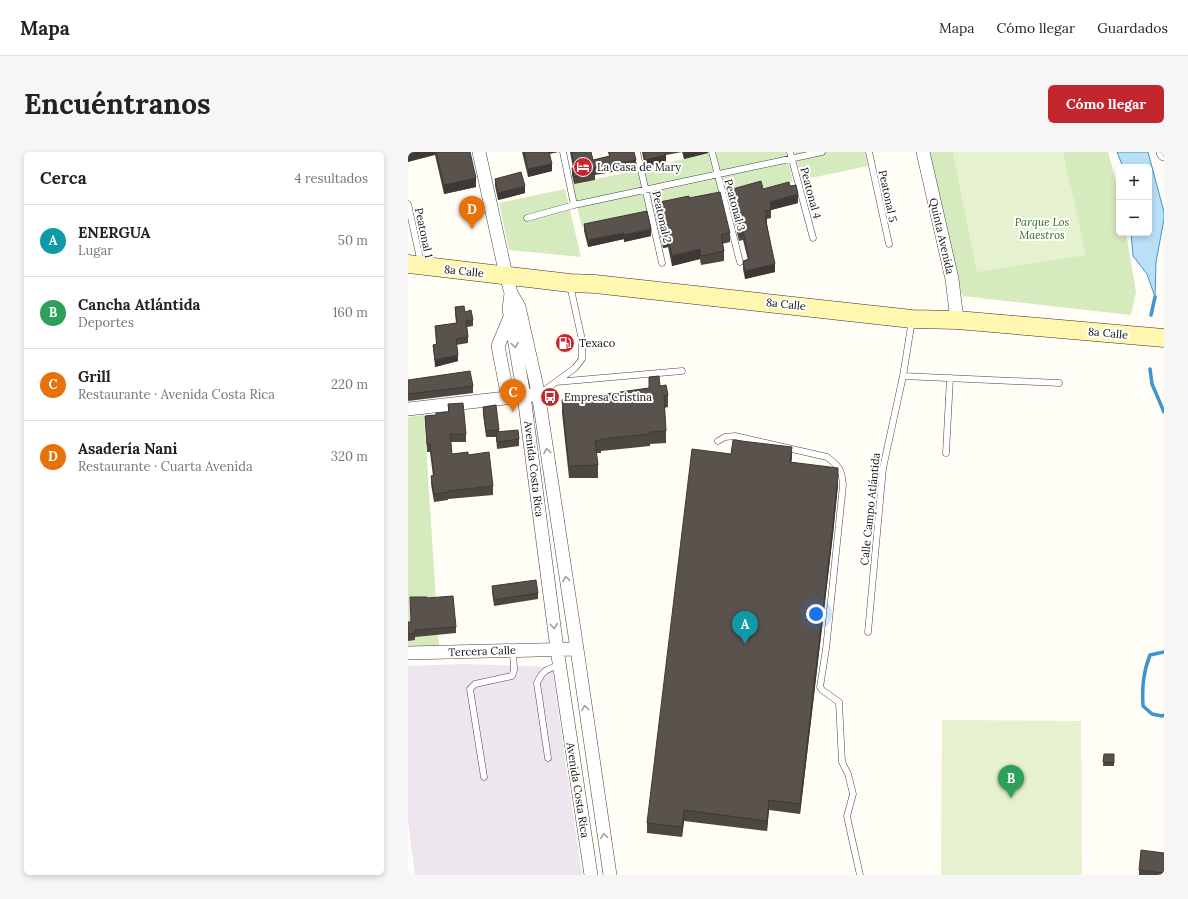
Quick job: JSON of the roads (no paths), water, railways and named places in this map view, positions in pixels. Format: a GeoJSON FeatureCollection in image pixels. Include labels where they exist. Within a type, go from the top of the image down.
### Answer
{"type":"FeatureCollection","features":[{"type":"Feature","properties":{"kind":"street"},"geometry":{"type":"LineString","coordinates":[[479,152],[511,293]]}},
{"type":"Feature","properties":{"kind":"street","name":"Quinta Avenida"},"geometry":{"type":"LineString","coordinates":[[923,152],[952,279],[957,320]]}},
{"type":"Feature","properties":{"kind":"street","name":"8a Calle"},"geometry":{"type":"LineString","coordinates":[[415,265],[570,283],[595,284],[912,318],[957,320],[1164,338]]}},
{"type":"Feature","properties":{"kind":"street","name":"Avenida Costa Rica"},"geometry":{"type":"LineString","coordinates":[[511,293],[509,309],[510,317],[524,396],[559,665],[591,875]]}},
{"type":"Feature","properties":{"kind":"street","name":"Avenida Costa Rica"},"geometry":{"type":"LineString","coordinates":[[511,293],[519,307],[538,395],[610,875]]}},
{"type":"Feature","properties":{"kind":"street"},"geometry":{"type":"LineString","coordinates":[[508,398],[498,346],[510,317]]}},
{"type":"Feature","properties":{"kind":"street"},"geometry":{"type":"LineString","coordinates":[[408,408],[538,395]]}},
{"type":"Feature","properties":{"kind":"street","name":"Tercera Calle"},"geometry":{"type":"LineString","coordinates":[[408,653],[577,649]]}},
{"type":"Feature","properties":{"kind":"lane"},"geometry":{"type":"LineString","coordinates":[[563,152],[574,204]]}},
{"type":"Feature","properties":{"kind":"lane","name":"Peatonal 2"},"geometry":{"type":"LineString","coordinates":[[637,152],[662,263]]}},
{"type":"Feature","properties":{"kind":"lane","name":"Peatonal 3"},"geometry":{"type":"LineString","coordinates":[[712,152],[740,262]]}},
{"type":"Feature","properties":{"kind":"lane"},"geometry":{"type":"LineString","coordinates":[[527,218],[574,204],[717,174],[791,155],[822,152]]}},
{"type":"Feature","properties":{"kind":"lane","name":"Peatonal 5"},"geometry":{"type":"LineString","coordinates":[[869,152],[889,244]]}},
{"type":"Feature","properties":{"kind":"lane","name":"Peatonal 4"},"geometry":{"type":"LineString","coordinates":[[791,155],[813,238]]}},
{"type":"Feature","properties":{"kind":"lane","name":"Peatonal 1"},"geometry":{"type":"LineString","coordinates":[[408,204],[415,265]]}},
{"type":"Feature","properties":{"kind":"lane"},"geometry":{"type":"LineString","coordinates":[[538,395],[575,368],[582,358],[582,340],[570,283]]}},
{"type":"Feature","properties":{"kind":"lane","name":"Calle Campo Atlántida"},"geometry":{"type":"LineString","coordinates":[[868,632],[883,468],[903,376],[912,318]]}},
{"type":"Feature","properties":{"kind":"lane"},"geometry":{"type":"LineString","coordinates":[[554,383],[682,371]]}},
{"type":"Feature","properties":{"kind":"lane"},"geometry":{"type":"LineString","coordinates":[[903,376],[1059,383]]}},
{"type":"Feature","properties":{"kind":"lane"},"geometry":{"type":"LineString","coordinates":[[946,454],[950,378]]}},
{"type":"Feature","properties":{"kind":"lane"},"geometry":{"type":"LineString","coordinates":[[718,441],[725,437],[735,436],[827,457],[837,464],[842,474],[843,485],[826,649],[820,687],[839,702],[842,762],[848,774],[853,794],[847,816],[860,875]]}},
{"type":"Feature","properties":{"kind":"lane"},"geometry":{"type":"LineString","coordinates":[[484,776],[470,689],[475,684],[512,676],[514,670],[513,650]]}},
{"type":"Feature","properties":{"kind":"lane"},"geometry":{"type":"LineString","coordinates":[[548,758],[537,683],[545,670],[559,665]]}},
{"type":"Feature","properties":{"kind":"water"},"geometry":{"type":"Polygon","coordinates":[[[1117,152],[1148,152],[1151,164],[1122,164],[1117,152]]]}},
{"type":"Feature","properties":{"kind":"water"},"geometry":{"type":"Polygon","coordinates":[[[1152,167],[1164,212],[1156,262],[1155,297],[1147,274],[1133,256],[1131,236],[1152,236],[1152,167]]]}},
{"type":"Feature","properties":{"kind":"waterway"},"geometry":{"type":"LineString","coordinates":[[1151,315],[1155,297]]}},
{"type":"Feature","properties":{"kind":"waterway"},"geometry":{"type":"LineString","coordinates":[[1150,369],[1152,384],[1164,412]]}},
{"type":"Feature","properties":{"kind":"waterway"},"geometry":{"type":"LineString","coordinates":[[1164,652],[1150,655],[1144,674],[1143,693],[1143,706],[1152,714],[1164,715]]}},
{"type":"Feature","properties":{"kind":"place","name":"La Casa de Mary"},"geometry":{"type":"Point","coordinates":[583,167]}},
{"type":"Feature","properties":{"kind":"place","name":"Asadería Nani"},"geometry":{"type":"Point","coordinates":[472,229]}},
{"type":"Feature","properties":{"kind":"place","name":"Texaco"},"geometry":{"type":"Point","coordinates":[565,343]}},
{"type":"Feature","properties":{"kind":"place","name":"Empresa Cristina"},"geometry":{"type":"Point","coordinates":[550,397]}},
{"type":"Feature","properties":{"kind":"place","name":"Grill"},"geometry":{"type":"Point","coordinates":[513,412]}},
{"type":"Feature","properties":{"kind":"place","name":"ENERGUA"},"geometry":{"type":"Point","coordinates":[745,644]}},
{"type":"Feature","properties":{"kind":"place","name":"Cancha Atlántida"},"geometry":{"type":"Point","coordinates":[1011,798]}},
{"type":"Feature","properties":{"kind":"park label","name":"Parque Los Maestros"},"geometry":{"type":"Point","coordinates":[1042,228]}}]}
